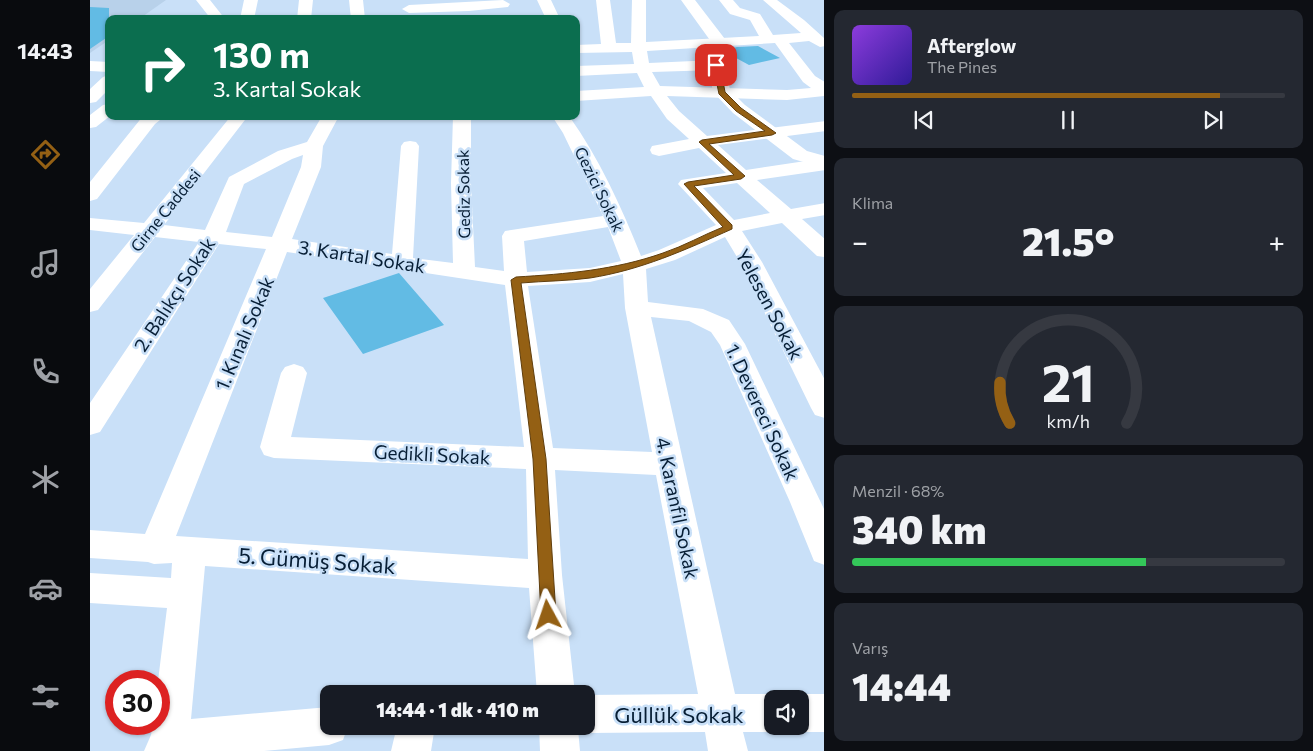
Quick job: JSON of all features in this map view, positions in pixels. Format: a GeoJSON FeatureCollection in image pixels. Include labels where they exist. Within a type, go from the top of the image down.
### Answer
{"type":"FeatureCollection","features":[{"type":"Feature","properties":{"kind":"main road"},"geometry":{"type":"LineString","coordinates":[[544,0],[551,15]]}},
{"type":"Feature","properties":{"kind":"main road"},"geometry":{"type":"LineString","coordinates":[[688,0],[720,43],[714,53],[722,92],[739,110],[800,155],[824,163]]}},
{"type":"Feature","properties":{"kind":"street"},"geometry":{"type":"LineString","coordinates":[[203,0],[215,15]]}},
{"type":"Feature","properties":{"kind":"street"},"geometry":{"type":"LineString","coordinates":[[247,15],[251,0]]}},
{"type":"Feature","properties":{"kind":"street"},"geometry":{"type":"LineString","coordinates":[[304,15],[306,0]]}},
{"type":"Feature","properties":{"kind":"street"},"geometry":{"type":"LineString","coordinates":[[356,0],[358,15]]}},
{"type":"Feature","properties":{"kind":"street"},"geometry":{"type":"LineString","coordinates":[[603,0],[609,48]]}},
{"type":"Feature","properties":{"kind":"street"},"geometry":{"type":"LineString","coordinates":[[639,0],[642,67],[655,90],[673,115],[824,251]]}},
{"type":"Feature","properties":{"kind":"street"},"geometry":{"type":"LineString","coordinates":[[726,0],[735,11],[755,17],[809,78],[824,91]]}},
{"type":"Feature","properties":{"kind":"street"},"geometry":{"type":"LineString","coordinates":[[770,0],[778,10],[797,21],[810,37],[824,46]]}},
{"type":"Feature","properties":{"kind":"street"},"geometry":{"type":"LineString","coordinates":[[409,9],[503,4]]}},
{"type":"Feature","properties":{"kind":"street"},"geometry":{"type":"LineString","coordinates":[[797,21],[815,21]]}},
{"type":"Feature","properties":{"kind":"street"},"geometry":{"type":"LineString","coordinates":[[580,49],[810,37]]}},
{"type":"Feature","properties":{"kind":"street"},"geometry":{"type":"LineString","coordinates":[[580,71],[716,65]]}},
{"type":"Feature","properties":{"kind":"street"},"geometry":{"type":"LineString","coordinates":[[90,66],[105,68]]}},
{"type":"Feature","properties":{"kind":"street"},"geometry":{"type":"LineString","coordinates":[[90,98],[105,84]]}},
{"type":"Feature","properties":{"kind":"street"},"geometry":{"type":"LineString","coordinates":[[580,96],[655,90],[787,95],[824,91]]}},
{"type":"Feature","properties":{"kind":"street"},"geometry":{"type":"LineString","coordinates":[[90,123],[105,112]]}},
{"type":"Feature","properties":{"kind":"street"},"geometry":{"type":"LineString","coordinates":[[90,195],[149,120]]}},
{"type":"Feature","properties":{"kind":"street","name":"Girne Caddesi"},"geometry":{"type":"LineString","coordinates":[[90,305],[237,120]]}},
{"type":"Feature","properties":{"kind":"street","name":"1. Kınalı Sokak"},"geometry":{"type":"LineString","coordinates":[[154,550],[311,167],[314,157],[314,146],[329,120]]}},
{"type":"Feature","properties":{"kind":"street","name":"Gediz Sokak"},"geometry":{"type":"LineString","coordinates":[[462,120],[464,272]]}},
{"type":"Feature","properties":{"kind":"street","name":"Gezici Sokak"},"geometry":{"type":"LineString","coordinates":[[563,120],[572,133],[616,220],[634,265]]}},
{"type":"Feature","properties":{"kind":"street"},"geometry":{"type":"LineString","coordinates":[[659,150],[702,142],[824,126]]}},
{"type":"Feature","properties":{"kind":"street","name":"2. Balıkçı Sokak"},"geometry":{"type":"LineString","coordinates":[[90,425],[213,237],[236,181],[285,155],[314,146]]}},
{"type":"Feature","properties":{"kind":"street"},"geometry":{"type":"LineString","coordinates":[[402,262],[410,146]]}},
{"type":"Feature","properties":{"kind":"street"},"geometry":{"type":"LineString","coordinates":[[741,176],[824,163]]}},
{"type":"Feature","properties":{"kind":"street","name":"Yelesen Sokak"},"geometry":{"type":"LineString","coordinates":[[741,176],[688,184],[729,227],[750,262],[824,408]]}},
{"type":"Feature","properties":{"kind":"street","name":"3. Kartal Sokak"},"geometry":{"type":"LineString","coordinates":[[90,224],[280,244],[516,280],[590,275],[634,265],[667,255],[729,227],[824,209]]}},
{"type":"Feature","properties":{"kind":"street"},"geometry":{"type":"LineString","coordinates":[[555,685],[545,575],[540,459],[516,280],[513,236],[616,220]]}},
{"type":"Feature","properties":{"kind":"street","name":"4. Karanfil Sokak"},"geometry":{"type":"LineString","coordinates":[[634,265],[637,308],[728,751]]}},
{"type":"Feature","properties":{"kind":"street","name":"1. Devereci Sokak"},"geometry":{"type":"LineString","coordinates":[[637,308],[694,314],[720,326],[732,344],[805,502],[824,551]]}},
{"type":"Feature","properties":{"kind":"street","name":"Gedikli Sokak"},"geometry":{"type":"LineString","coordinates":[[294,373],[274,447],[668,464]]}},
{"type":"Feature","properties":{"kind":"street","name":"5. Gümüş Sokak"},"geometry":{"type":"LineString","coordinates":[[90,544],[154,550],[545,575]]}},
{"type":"Feature","properties":{"kind":"street"},"geometry":{"type":"LineString","coordinates":[[190,552],[187,594],[167,746],[320,727]]}},
{"type":"Feature","properties":{"kind":"street"},"geometry":{"type":"LineString","coordinates":[[90,588],[187,594]]}},
{"type":"Feature","properties":{"kind":"street","name":"Güllük Sokak"},"geometry":{"type":"LineString","coordinates":[[595,714],[764,713]]}},
{"type":"Feature","properties":{"kind":"street"},"geometry":{"type":"LineString","coordinates":[[809,713],[824,713]]}},
{"type":"Feature","properties":{"kind":"street"},"geometry":{"type":"LineString","coordinates":[[411,751],[414,735]]}},
{"type":"Feature","properties":{"kind":"street"},"geometry":{"type":"LineString","coordinates":[[559,735],[560,751]]}},
{"type":"Feature","properties":{"kind":"shaded area"},"geometry":{"type":"Polygon","coordinates":[[[90,0],[166,0],[145,15],[105,15],[105,43],[90,53],[90,0]]]}},
{"type":"Feature","properties":{"kind":"building"},"geometry":{"type":"Polygon","coordinates":[[[90,7],[109,8],[109,15],[105,15],[105,39],[90,49],[90,7]]]}},
{"type":"Feature","properties":{"kind":"building"},"geometry":{"type":"Polygon","coordinates":[[[758,46],[780,58],[749,65],[725,52],[737,47],[758,46]]]}},
{"type":"Feature","properties":{"kind":"building"},"geometry":{"type":"Polygon","coordinates":[[[399,273],[444,325],[363,354],[323,298],[399,273]]]}},
{"type":"Feature","properties":{"kind":"route"},"geometry":{"type":"LineString","coordinates":[[548,615],[540,459],[516,280],[590,275],[634,265],[667,255],[729,227],[688,184],[741,176],[702,142],[772,133],[739,110],[722,92],[716,65]]}}]}
